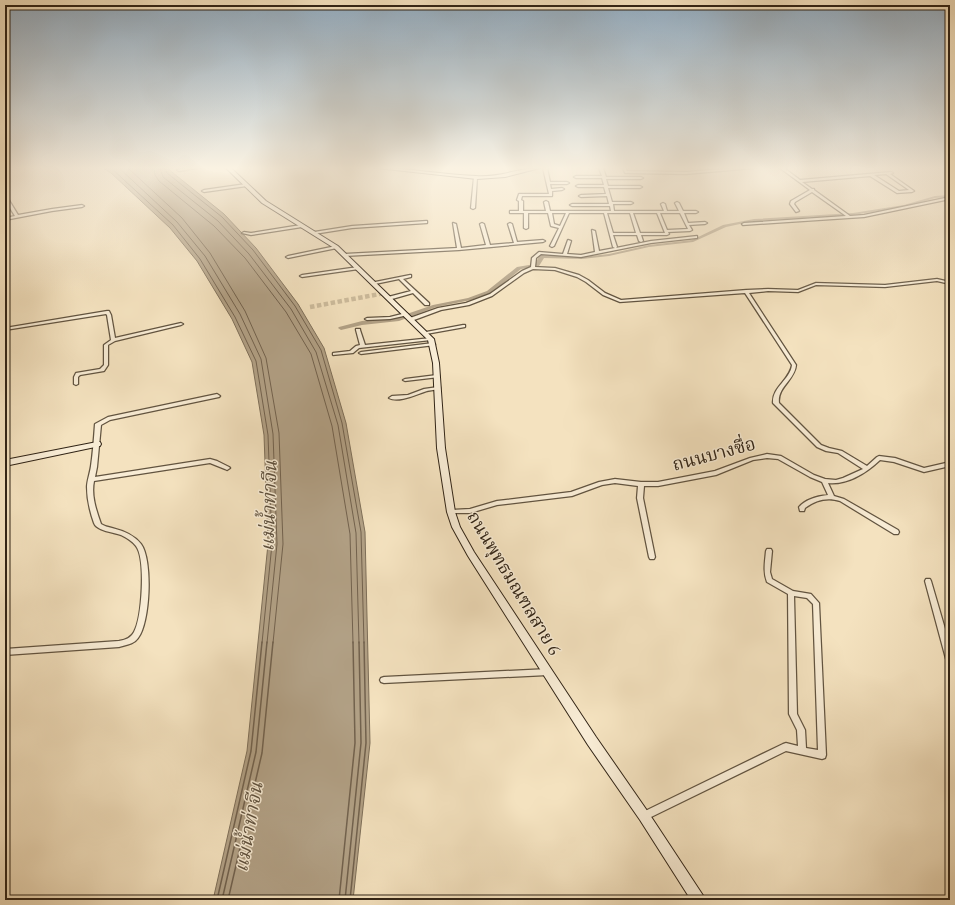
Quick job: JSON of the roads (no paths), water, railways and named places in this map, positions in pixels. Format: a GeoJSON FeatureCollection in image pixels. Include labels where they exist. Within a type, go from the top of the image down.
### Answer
{"type":"FeatureCollection","features":[{"type":"Feature","properties":{"kind":"main road"},"geometry":{"type":"LineString","coordinates":[[277,210],[336,247],[375,283],[430,338]]}},
{"type":"Feature","properties":{"kind":"main road","name":"ถนนพุทธมณฑลสาย 6"},"geometry":{"type":"LineString","coordinates":[[430,338],[437,376],[441,448],[451,512],[456,528],[471,554],[592,741],[644,816],[699,900]]}},
{"type":"Feature","properties":{"kind":"main road"},"geometry":{"type":"LineString","coordinates":[[5,463],[97,444]]}},
{"type":"Feature","properties":{"kind":"street"},"geometry":{"type":"LineString","coordinates":[[13,210],[17,216]]}},
{"type":"Feature","properties":{"kind":"street"},"geometry":{"type":"LineString","coordinates":[[5,220],[17,216],[54,210]]}},
{"type":"Feature","properties":{"kind":"street"},"geometry":{"type":"LineString","coordinates":[[840,210],[849,216]]}},
{"type":"Feature","properties":{"kind":"street"},"geometry":{"type":"LineString","coordinates":[[744,224],[849,216],[895,210]]}},
{"type":"Feature","properties":{"kind":"street"},"geometry":{"type":"LineString","coordinates":[[510,212],[696,212]]}},
{"type":"Feature","properties":{"kind":"street"},"geometry":{"type":"LineString","coordinates":[[523,212],[526,228]]}},
{"type":"Feature","properties":{"kind":"street"},"geometry":{"type":"LineString","coordinates":[[549,212],[552,225],[561,227]]}},
{"type":"Feature","properties":{"kind":"street"},"geometry":{"type":"LineString","coordinates":[[552,246],[568,212]]}},
{"type":"Feature","properties":{"kind":"street"},"geometry":{"type":"LineString","coordinates":[[605,212],[615,247]]}},
{"type":"Feature","properties":{"kind":"street"},"geometry":{"type":"LineString","coordinates":[[631,212],[641,241]]}},
{"type":"Feature","properties":{"kind":"street"},"geometry":{"type":"LineString","coordinates":[[658,212],[667,234]]}},
{"type":"Feature","properties":{"kind":"street"},"geometry":{"type":"LineString","coordinates":[[611,234],[667,234],[690,230],[682,212]]}},
{"type":"Feature","properties":{"kind":"street"},"geometry":{"type":"LineString","coordinates":[[314,233],[352,227],[426,222]]}},
{"type":"Feature","properties":{"kind":"street"},"geometry":{"type":"LineString","coordinates":[[454,224],[459,249]]}},
{"type":"Feature","properties":{"kind":"street"},"geometry":{"type":"LineString","coordinates":[[482,224],[488,246]]}},
{"type":"Feature","properties":{"kind":"street"},"geometry":{"type":"LineString","coordinates":[[510,224],[516,244]]}},
{"type":"Feature","properties":{"kind":"street"},"geometry":{"type":"LineString","coordinates":[[688,224],[705,224]]}},
{"type":"Feature","properties":{"kind":"street"},"geometry":{"type":"LineString","coordinates":[[244,233],[252,234],[301,226]]}},
{"type":"Feature","properties":{"kind":"street"},"geometry":{"type":"LineString","coordinates":[[593,230],[597,254]]}},
{"type":"Feature","properties":{"kind":"street"},"geometry":{"type":"LineString","coordinates":[[533,266],[536,255],[540,253],[581,256],[652,242],[696,237]]}},
{"type":"Feature","properties":{"kind":"street"},"geometry":{"type":"LineString","coordinates":[[344,255],[459,249],[543,241]]}},
{"type":"Feature","properties":{"kind":"street"},"geometry":{"type":"LineString","coordinates":[[565,255],[569,241]]}},
{"type":"Feature","properties":{"kind":"street"},"geometry":{"type":"LineString","coordinates":[[288,257],[336,247]]}},
{"type":"Feature","properties":{"kind":"street"},"geometry":{"type":"LineString","coordinates":[[367,319],[409,316],[440,308],[467,304],[491,295],[533,266],[555,269],[578,276],[611,298],[620,301],[780,290],[798,291],[816,284],[885,286],[937,280],[950,283]]}},
{"type":"Feature","properties":{"kind":"street"},"geometry":{"type":"LineString","coordinates":[[302,276],[358,268]]}},
{"type":"Feature","properties":{"kind":"street"},"geometry":{"type":"LineString","coordinates":[[375,283],[410,276]]}},
{"type":"Feature","properties":{"kind":"street"},"geometry":{"type":"LineString","coordinates":[[400,278],[427,304]]}},
{"type":"Feature","properties":{"kind":"street"},"geometry":{"type":"LineString","coordinates":[[390,298],[414,291]]}},
{"type":"Feature","properties":{"kind":"street"},"geometry":{"type":"LineString","coordinates":[[746,292],[794,365],[791,374],[776,396],[776,403],[818,446],[823,449],[840,452],[868,469]]}},
{"type":"Feature","properties":{"kind":"street"},"geometry":{"type":"LineString","coordinates":[[5,329],[107,312],[109,315],[113,340]]}},
{"type":"Feature","properties":{"kind":"street"},"geometry":{"type":"LineString","coordinates":[[76,384],[76,376],[78,374],[105,368],[106,346],[113,340],[181,324]]}},
{"type":"Feature","properties":{"kind":"street"},"geometry":{"type":"LineString","coordinates":[[361,353],[430,338],[463,326]]}},
{"type":"Feature","properties":{"kind":"street"},"geometry":{"type":"LineString","coordinates":[[358,330],[362,347]]}},
{"type":"Feature","properties":{"kind":"street"},"geometry":{"type":"LineString","coordinates":[[335,354],[351,352],[356,348],[430,338]]}},
{"type":"Feature","properties":{"kind":"street"},"geometry":{"type":"LineString","coordinates":[[405,380],[437,376]]}},
{"type":"Feature","properties":{"kind":"street"},"geometry":{"type":"LineString","coordinates":[[392,398],[409,396],[424,390],[438,388]]}},
{"type":"Feature","properties":{"kind":"street"},"geometry":{"type":"LineString","coordinates":[[5,652],[119,644],[129,641],[136,635],[144,604],[145,576],[143,555],[140,548],[130,537],[98,525],[91,500],[90,486],[97,444],[98,424],[104,420],[216,396]]}},
{"type":"Feature","properties":{"kind":"street","name":"ถนนบางซื่อ"},"geometry":{"type":"LineString","coordinates":[[451,512],[470,511],[497,503],[572,494],[601,483],[615,481],[658,484],[716,473],[752,459],[767,456],[779,457],[825,482],[845,480],[868,469],[879,458],[884,458],[924,470],[950,464]]}},
{"type":"Feature","properties":{"kind":"street"},"geometry":{"type":"LineString","coordinates":[[92,479],[210,461],[216,462],[222,467],[227,468]]}},
{"type":"Feature","properties":{"kind":"street"},"geometry":{"type":"LineString","coordinates":[[825,482],[831,494],[896,532]]}},
{"type":"Feature","properties":{"kind":"street"},"geometry":{"type":"LineString","coordinates":[[641,484],[640,498],[652,557]]}},
{"type":"Feature","properties":{"kind":"street"},"geometry":{"type":"LineString","coordinates":[[802,510],[804,505],[813,500],[831,494]]}},
{"type":"Feature","properties":{"kind":"street"},"geometry":{"type":"LineString","coordinates":[[644,816],[786,747],[822,755],[816,603],[809,596],[791,593],[769,580],[766,572],[769,551]]}},
{"type":"Feature","properties":{"kind":"street"},"geometry":{"type":"LineString","coordinates":[[928,581],[950,659]]}},
{"type":"Feature","properties":{"kind":"street"},"geometry":{"type":"LineString","coordinates":[[791,593],[793,714],[801,730],[802,751]]}},
{"type":"Feature","properties":{"kind":"street"},"geometry":{"type":"LineString","coordinates":[[384,680],[548,672]]}},
{"type":"Feature","properties":{"kind":"water","name":"แม่น้ำท่าจีน"},"geometry":{"type":"Polygon","coordinates":[[[151,210],[219,210],[256,248],[298,304],[324,348],[346,423],[365,532],[370,743],[353,900],[213,900],[247,751],[268,544],[264,435],[252,362],[232,319],[197,261],[170,228],[151,210]]]}},
{"type":"Feature","properties":{"kind":"waterway"},"geometry":{"type":"LineString","coordinates":[[341,328],[362,323],[399,319],[435,306],[469,299],[489,292],[519,268],[537,265],[542,256],[582,258],[609,255],[649,246],[693,241],[725,226],[754,220],[853,214],[877,210]]}},
{"type":"Feature","properties":{"kind":"tunnel"},"geometry":{"type":"LineString","coordinates":[[310,307],[385,293]]}}]}
